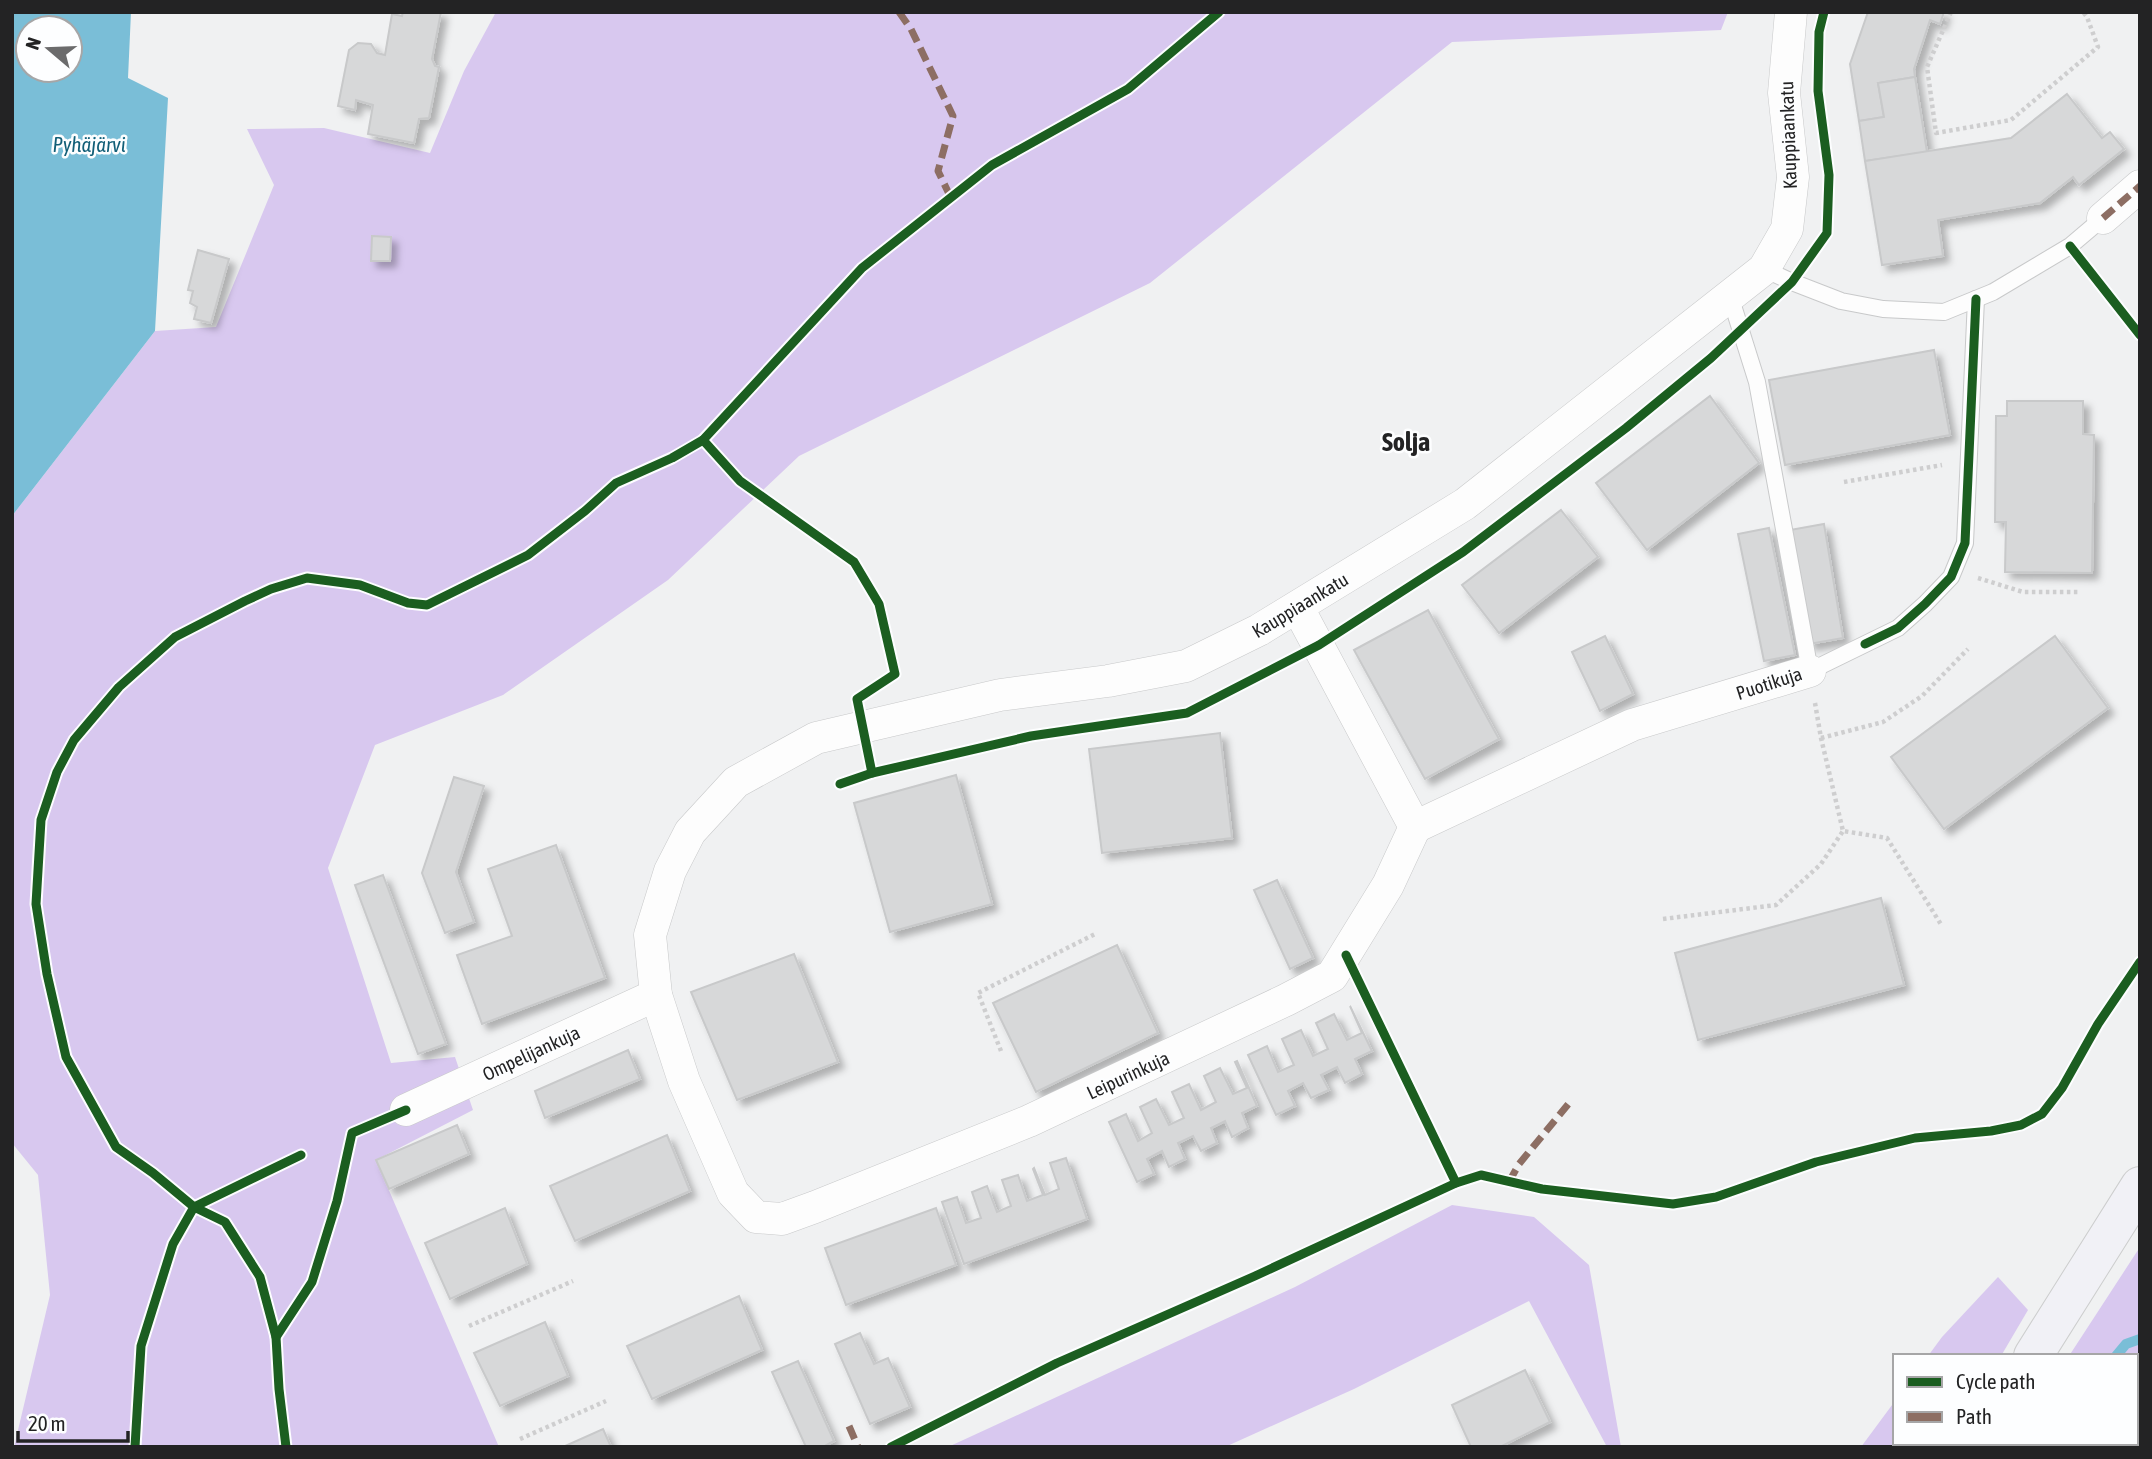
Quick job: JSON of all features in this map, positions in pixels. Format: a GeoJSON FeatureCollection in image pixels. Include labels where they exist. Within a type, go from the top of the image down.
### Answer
{"type":"FeatureCollection","features":[{"type":"Feature","properties":{"kind":"main road"},"geometry":{"type":"LineString","coordinates":[[2034,1354],[2140,1185]]}},
{"type":"Feature","properties":{"kind":"street","name":"Kauppiaankatu"},"geometry":{"type":"LineString","coordinates":[[656,995],[650,935],[670,871],[690,832],[736,782],[816,738],[1000,695],[1108,681],[1186,666],[1259,630],[1465,504],[1764,269],[1787,229],[1793,177],[1784,93],[1791,12]]}},
{"type":"Feature","properties":{"kind":"street"},"geometry":{"type":"LineString","coordinates":[[2103,218],[2140,186]]}},
{"type":"Feature","properties":{"kind":"street"},"geometry":{"type":"LineString","coordinates":[[1298,608],[1415,827]]}},
{"type":"Feature","properties":{"kind":"street","name":"Puotikuja"},"geometry":{"type":"LineString","coordinates":[[1415,827],[1632,725],[1810,671]]}},
{"type":"Feature","properties":{"kind":"street","name":"Leipurinkuja"},"geometry":{"type":"LineString","coordinates":[[656,995],[684,1081],[733,1193],[756,1217],[782,1219],[816,1208],[1029,1121],[1332,976],[1388,885],[1415,827]]}},
{"type":"Feature","properties":{"kind":"street","name":"Ompelijankuja"},"geometry":{"type":"LineString","coordinates":[[405,1110],[656,995]]}},
{"type":"Feature","properties":{"kind":"lane"},"geometry":{"type":"LineString","coordinates":[[1764,269],[1841,301],[1883,309],[1944,312],[1993,292],[2070,246],[2103,218]]}},
{"type":"Feature","properties":{"kind":"lane","name":"Puotikuja"},"geometry":{"type":"LineString","coordinates":[[1730,296],[1757,382],[1810,671]]}},
{"type":"Feature","properties":{"kind":"lane"},"geometry":{"type":"LineString","coordinates":[[1810,671],[1898,628],[1951,577],[1965,543],[1971,460],[1976,299]]}},
{"type":"Feature","properties":{"kind":"path"},"geometry":{"type":"LineString","coordinates":[[1951,12],[1927,67],[1936,133],[2011,120],[2098,47],[2083,12]]}},
{"type":"Feature","properties":{"kind":"path"},"geometry":{"type":"LineString","coordinates":[[1844,482],[1971,460]]}},
{"type":"Feature","properties":{"kind":"path"},"geometry":{"type":"LineString","coordinates":[[1954,570],[2023,592],[2078,592]]}},
{"type":"Feature","properties":{"kind":"path"},"geometry":{"type":"LineString","coordinates":[[1821,738],[1883,722],[1922,696],[1968,649]]}},
{"type":"Feature","properties":{"kind":"path"},"geometry":{"type":"LineString","coordinates":[[1662,919],[1776,905],[1821,864],[1843,831],[1821,738],[1810,671]]}},
{"type":"Feature","properties":{"kind":"path"},"geometry":{"type":"LineString","coordinates":[[1843,831],[1886,838],[1941,926]]}},
{"type":"Feature","properties":{"kind":"path"},"geometry":{"type":"LineString","coordinates":[[1000,1051],[978,993],[1097,933]]}},
{"type":"Feature","properties":{"kind":"path"},"geometry":{"type":"LineString","coordinates":[[469,1326],[573,1281]]}},
{"type":"Feature","properties":{"kind":"path"},"geometry":{"type":"LineString","coordinates":[[520,1439],[606,1401]]}},
{"type":"Feature","properties":{"kind":"shaded area"},"geometry":{"type":"Polygon","coordinates":[[[496,12],[1728,12],[1721,30],[1452,42],[1150,283],[799,456],[668,580],[503,695],[375,745],[328,868],[391,1063],[455,1057],[473,1110],[376,1160],[499,1447],[14,1447],[50,1295],[38,1175],[12,1143],[12,516],[155,331],[216,327],[274,185],[247,129],[324,128],[430,153],[464,71],[496,12]]]}},
{"type":"Feature","properties":{"kind":"shaded area"},"geometry":{"type":"Polygon","coordinates":[[[1452,1205],[1534,1217],[1589,1265],[1621,1447],[1607,1447],[1529,1301],[1354,1389],[1225,1447],[948,1447],[1295,1287],[1452,1205]]]}},
{"type":"Feature","properties":{"kind":"shaded area"},"geometry":{"type":"Polygon","coordinates":[[[2140,1247],[2140,1390],[2138,1393],[2138,1354],[2070,1354],[2140,1247]]]}},
{"type":"Feature","properties":{"kind":"shaded area"},"geometry":{"type":"Polygon","coordinates":[[[1998,1277],[2028,1310],[2002,1354],[1929,1354],[1998,1277]]]}},
{"type":"Feature","properties":{"kind":"shaded area"},"geometry":{"type":"Polygon","coordinates":[[[1893,1404],[1893,1445],[1950,1445],[1949,1447],[1861,1447],[1893,1404]]]}},
{"type":"Feature","properties":{"kind":"water","name":"Pyhäjärvi"},"geometry":{"type":"Polygon","coordinates":[[[12,12],[131,12],[128,78],[168,98],[155,331],[12,516],[12,12]]]}},
{"type":"Feature","properties":{"kind":"building"},"geometry":{"type":"Polygon","coordinates":[[[403,12],[441,12],[432,59],[435,66],[439,67],[429,118],[419,119],[414,143],[368,134],[373,105],[356,100],[355,110],[338,106],[349,50],[358,43],[371,44],[377,53],[385,55],[392,14],[402,16],[403,12]]]}},
{"type":"Feature","properties":{"kind":"building"},"geometry":{"type":"Polygon","coordinates":[[[1868,12],[1944,12],[1940,24],[1930,20],[1914,69],[1915,77],[1878,83],[1884,117],[1859,121],[1850,64],[1868,12]]]}},
{"type":"Feature","properties":{"kind":"building"},"geometry":{"type":"Polygon","coordinates":[[[1915,77],[1927,152],[1865,161],[1859,121],[1884,117],[1878,83],[1915,77]]]}},
{"type":"Feature","properties":{"kind":"building"},"geometry":{"type":"Polygon","coordinates":[[[2067,94],[2102,138],[2110,132],[2124,149],[2079,185],[2073,177],[2040,203],[1938,220],[1943,256],[1882,265],[1865,161],[2011,138],[2067,94]]]}},
{"type":"Feature","properties":{"kind":"building"},"geometry":{"type":"Polygon","coordinates":[[[372,236],[391,237],[390,261],[371,261],[372,236]]]}},
{"type":"Feature","properties":{"kind":"building"},"geometry":{"type":"Polygon","coordinates":[[[198,250],[229,259],[211,323],[194,319],[197,307],[190,303],[193,291],[188,290],[198,250]]]}},
{"type":"Feature","properties":{"kind":"building"},"geometry":{"type":"Polygon","coordinates":[[[1934,350],[1950,435],[1785,465],[1769,380],[1934,350]]]}},
{"type":"Feature","properties":{"kind":"building"},"geometry":{"type":"Polygon","coordinates":[[[1710,396],[1759,463],[1647,550],[1596,483],[1710,396]]]}},
{"type":"Feature","properties":{"kind":"building"},"geometry":{"type":"Polygon","coordinates":[[[2007,401],[2083,401],[2083,434],[2094,435],[2092,573],[2005,572],[2006,522],[1995,522],[1996,416],[2007,416],[2007,401]]]}},
{"type":"Feature","properties":{"kind":"building"},"geometry":{"type":"Polygon","coordinates":[[[1561,510],[1598,557],[1499,633],[1462,585],[1561,510]]]}},
{"type":"Feature","properties":{"kind":"building"},"geometry":{"type":"Polygon","coordinates":[[[1824,524],[1843,638],[1809,644],[1790,530],[1824,524]]]}},
{"type":"Feature","properties":{"kind":"building"},"geometry":{"type":"Polygon","coordinates":[[[1769,528],[1795,655],[1764,661],[1738,534],[1769,528]]]}},
{"type":"Feature","properties":{"kind":"building"},"geometry":{"type":"Polygon","coordinates":[[[1428,610],[1499,739],[1425,779],[1354,650],[1428,610]]]}},
{"type":"Feature","properties":{"kind":"building"},"geometry":{"type":"Polygon","coordinates":[[[1605,636],[1633,694],[1600,711],[1572,652],[1605,636]]]}},
{"type":"Feature","properties":{"kind":"building"},"geometry":{"type":"Polygon","coordinates":[[[2055,636],[2108,708],[1944,829],[1891,757],[2055,636]]]}},
{"type":"Feature","properties":{"kind":"building"},"geometry":{"type":"Polygon","coordinates":[[[1220,733],[1232,838],[1102,853],[1089,749],[1220,733]]]}},
{"type":"Feature","properties":{"kind":"building"},"geometry":{"type":"Polygon","coordinates":[[[956,775],[992,904],[890,932],[854,803],[956,775]]]}},
{"type":"Feature","properties":{"kind":"building"},"geometry":{"type":"Polygon","coordinates":[[[454,777],[484,786],[456,872],[474,922],[445,933],[422,873],[454,777]]]}},
{"type":"Feature","properties":{"kind":"building"},"geometry":{"type":"Polygon","coordinates":[[[556,845],[605,978],[482,1024],[457,955],[512,936],[488,869],[556,845]]]}},
{"type":"Feature","properties":{"kind":"building"},"geometry":{"type":"Polygon","coordinates":[[[383,875],[446,1044],[418,1054],[355,885],[383,875]]]}},
{"type":"Feature","properties":{"kind":"building"},"geometry":{"type":"Polygon","coordinates":[[[1277,880],[1313,958],[1290,969],[1254,890],[1277,880]]]}},
{"type":"Feature","properties":{"kind":"building"},"geometry":{"type":"Polygon","coordinates":[[[1881,898],[1904,985],[1698,1040],[1675,953],[1881,898]]]}},
{"type":"Feature","properties":{"kind":"building"},"geometry":{"type":"Polygon","coordinates":[[[1117,945],[1158,1033],[1036,1092],[993,1003],[1117,945]]]}},
{"type":"Feature","properties":{"kind":"building"},"geometry":{"type":"Polygon","coordinates":[[[794,954],[838,1062],[737,1100],[691,992],[794,954]]]}},
{"type":"Feature","properties":{"kind":"building"},"geometry":{"type":"Polygon","coordinates":[[[1350,1006],[1372,1051],[1355,1059],[1362,1074],[1345,1083],[1337,1067],[1321,1075],[1329,1090],[1311,1098],[1303,1083],[1288,1091],[1295,1106],[1276,1115],[1248,1055],[1267,1046],[1278,1072],[1294,1065],[1282,1039],[1301,1030],[1313,1056],[1328,1049],[1316,1023],[1334,1014],[1347,1040],[1362,1033],[1350,1006]]]}},
{"type":"Feature","properties":{"kind":"building"},"geometry":{"type":"Polygon","coordinates":[[[628,1050],[640,1079],[545,1118],[535,1091],[628,1050]]]}},
{"type":"Feature","properties":{"kind":"building"},"geometry":{"type":"Polygon","coordinates":[[[1237,1061],[1257,1106],[1242,1113],[1248,1128],[1232,1137],[1225,1121],[1211,1128],[1217,1143],[1201,1151],[1193,1136],[1178,1143],[1185,1159],[1169,1167],[1162,1151],[1147,1159],[1154,1174],[1137,1182],[1109,1122],[1126,1114],[1138,1141],[1152,1133],[1140,1107],[1156,1099],[1169,1125],[1184,1118],[1172,1092],[1189,1084],[1201,1110],[1216,1102],[1204,1076],[1220,1068],[1233,1094],[1247,1088],[1235,1062],[1237,1061]]]}},
{"type":"Feature","properties":{"kind":"building"},"geometry":{"type":"Polygon","coordinates":[[[457,1125],[469,1154],[389,1189],[376,1160],[457,1125]]]}},
{"type":"Feature","properties":{"kind":"building"},"geometry":{"type":"Polygon","coordinates":[[[667,1135],[690,1191],[575,1241],[550,1186],[667,1135]]]}},
{"type":"Feature","properties":{"kind":"building"},"geometry":{"type":"Polygon","coordinates":[[[1066,1158],[1087,1219],[964,1264],[942,1202],[957,1197],[966,1223],[981,1218],[972,1192],[987,1186],[997,1212],[1011,1206],[1002,1180],[1018,1175],[1027,1201],[1043,1195],[1034,1168],[1045,1195],[1059,1189],[1050,1163],[1066,1158]]]}},
{"type":"Feature","properties":{"kind":"building"},"geometry":{"type":"Polygon","coordinates":[[[505,1208],[527,1264],[450,1299],[425,1243],[505,1208]]]}},
{"type":"Feature","properties":{"kind":"building"},"geometry":{"type":"Polygon","coordinates":[[[936,1208],[956,1265],[846,1305],[825,1248],[936,1208]]]}},
{"type":"Feature","properties":{"kind":"building"},"geometry":{"type":"Polygon","coordinates":[[[739,1296],[762,1350],[652,1399],[627,1346],[739,1296]]]}},
{"type":"Feature","properties":{"kind":"building"},"geometry":{"type":"Polygon","coordinates":[[[545,1322],[568,1376],[500,1406],[474,1353],[545,1322]]]}},
{"type":"Feature","properties":{"kind":"building"},"geometry":{"type":"Polygon","coordinates":[[[860,1333],[874,1364],[888,1358],[910,1407],[870,1424],[835,1344],[860,1333]]]}},
{"type":"Feature","properties":{"kind":"building"},"geometry":{"type":"Polygon","coordinates":[[[798,1361],[834,1441],[823,1447],[806,1447],[772,1372],[798,1361]]]}},
{"type":"Feature","properties":{"kind":"building"},"geometry":{"type":"Polygon","coordinates":[[[1525,1370],[1550,1422],[1500,1447],[1471,1447],[1452,1405],[1525,1370]]]}},
{"type":"Feature","properties":{"kind":"building"},"geometry":{"type":"Polygon","coordinates":[[[603,1429],[611,1447],[563,1447],[603,1429]]]}},
{"type":"Feature","properties":{"kind":"waterway"},"geometry":{"type":"LineString","coordinates":[[2118,1354],[2126,1344],[2140,1339]]}},
{"type":"Feature","properties":{"kind":"marked path"},"geometry":{"type":"LineString","coordinates":[[899,12],[911,29],[953,116],[938,171],[951,198]]}},
{"type":"Feature","properties":{"kind":"marked path"},"geometry":{"type":"LineString","coordinates":[[2103,218],[2140,186]]}},
{"type":"Feature","properties":{"kind":"marked path"},"geometry":{"type":"LineString","coordinates":[[1509,1182],[1519,1164],[1570,1102]]}},
{"type":"Feature","properties":{"kind":"marked path"},"geometry":{"type":"LineString","coordinates":[[849,1426],[858,1447]]}},
{"type":"Feature","properties":{"kind":"cycle path"},"geometry":{"type":"LineString","coordinates":[[135,1447],[141,1346],[173,1244],[194,1207],[116,1147],[66,1057],[47,974],[36,904],[41,820],[57,772],[74,740],[119,687],[175,637],[271,589],[307,578],[360,585],[408,603],[427,605],[528,555],[616,483],[672,458],[703,440],[862,268],[992,165],[1128,89],[1219,12]]}},
{"type":"Feature","properties":{"kind":"cycle path"},"geometry":{"type":"LineString","coordinates":[[840,784],[872,773],[1031,736],[1187,713],[1319,645],[1463,552],[1626,428],[1711,358],[1792,282],[1827,233],[1829,175],[1818,91],[1819,32],[1824,12]]}},
{"type":"Feature","properties":{"kind":"cycle path"},"geometry":{"type":"LineString","coordinates":[[2070,246],[2140,335]]}},
{"type":"Feature","properties":{"kind":"cycle path"},"geometry":{"type":"LineString","coordinates":[[1865,644],[1898,628],[1925,604],[1951,577],[1965,543],[1976,299]]}},
{"type":"Feature","properties":{"kind":"cycle path"},"geometry":{"type":"LineString","coordinates":[[703,440],[740,481],[854,562],[879,604],[895,674],[857,699],[872,773]]}},
{"type":"Feature","properties":{"kind":"cycle path"},"geometry":{"type":"LineString","coordinates":[[1346,955],[1456,1183]]}},
{"type":"Feature","properties":{"kind":"cycle path"},"geometry":{"type":"LineString","coordinates":[[891,1447],[1057,1363],[1255,1276],[1456,1183],[1481,1175],[1542,1189],[1673,1204],[1716,1197],[1816,1162],[1915,1138],[1991,1131],[2021,1125],[2042,1114],[2062,1088],[2098,1024],[2140,962]]}},
{"type":"Feature","properties":{"kind":"cycle path"},"geometry":{"type":"LineString","coordinates":[[276,1337],[312,1282],[337,1201],[352,1133],[406,1110]]}},
{"type":"Feature","properties":{"kind":"cycle path"},"geometry":{"type":"LineString","coordinates":[[194,1207],[301,1155]]}},
{"type":"Feature","properties":{"kind":"cycle path"},"geometry":{"type":"LineString","coordinates":[[194,1207],[225,1222],[260,1277],[276,1337],[286,1447]]}},
{"type":"Feature","properties":{"kind":"district","name":"Solja"},"geometry":{"type":"Point","coordinates":[1406,442]}}]}
